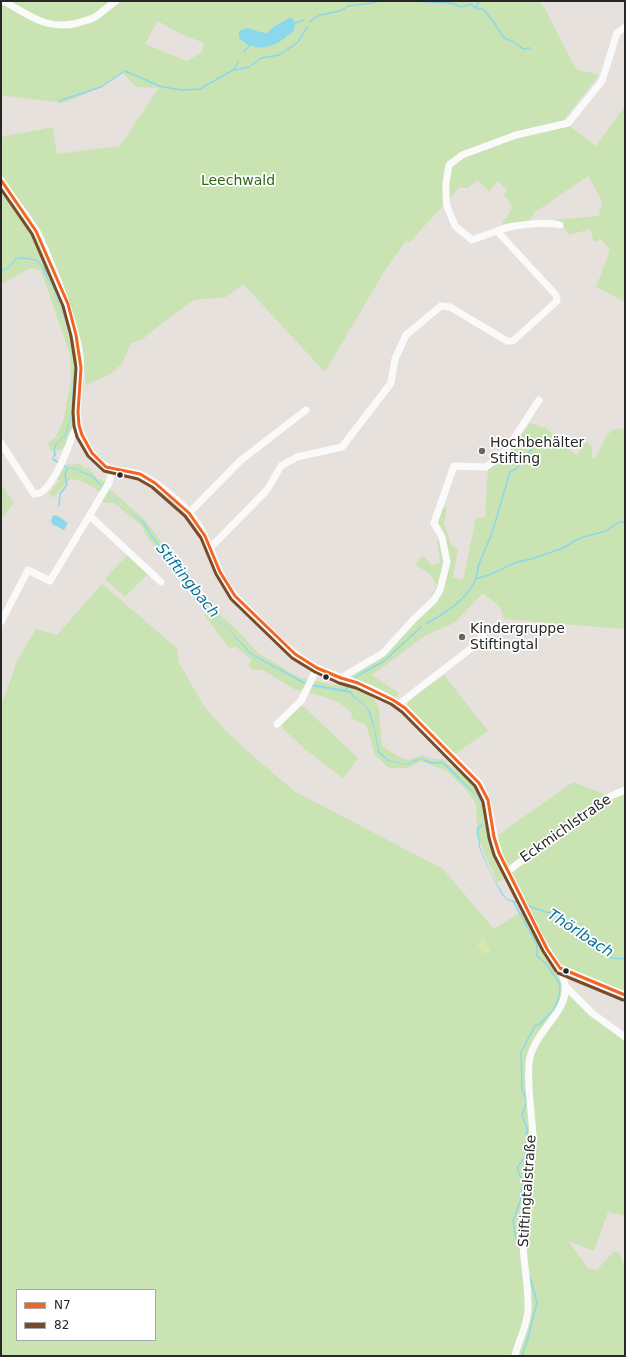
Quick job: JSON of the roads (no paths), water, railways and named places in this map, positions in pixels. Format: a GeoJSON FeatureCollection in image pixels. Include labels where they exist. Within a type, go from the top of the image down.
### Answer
{"type":"FeatureCollection","features":[{"type":"Feature","properties":{"kind":"street"},"geometry":{"type":"LineString","coordinates":[[3,1],[33,18],[56,26],[74,24],[93,18],[116,1]]}},
{"type":"Feature","properties":{"kind":"street"},"geometry":{"type":"LineString","coordinates":[[560,225],[549,224],[504,227],[472,240],[456,226],[447,206],[447,174],[449,165],[462,155],[516,135],[568,123],[602,81],[617,34],[625,27]]}},
{"type":"Feature","properties":{"kind":"street","name":"Stiftingtalstraße"},"geometry":{"type":"LineString","coordinates":[[1,180],[36,231],[68,304],[76,335],[81,368],[78,412],[79,425],[82,435],[92,453],[101,463],[113,469],[140,474],[155,483],[189,513],[200,527],[220,572],[235,596],[287,647],[317,668],[358,683],[399,704],[412,714],[479,783],[488,800],[494,837],[499,853],[547,949],[560,968],[565,986],[564,999],[535,1043],[530,1056],[528,1072],[533,1152],[524,1208],[522,1232],[528,1310],[515,1356]]}},
{"type":"Feature","properties":{"kind":"street"},"geometry":{"type":"LineString","coordinates":[[210,548],[267,490],[281,466],[297,457],[342,447],[391,383],[395,360],[406,335],[441,306],[450,307],[507,341],[513,341],[557,301],[556,295],[497,231]]}},
{"type":"Feature","properties":{"kind":"street"},"geometry":{"type":"LineString","coordinates":[[341,678],[383,653],[413,620],[434,600],[440,590],[447,562],[442,537],[434,523],[454,466],[486,467],[505,452],[539,400]]}},
{"type":"Feature","properties":{"kind":"street"},"geometry":{"type":"LineString","coordinates":[[189,513],[240,461],[306,410]]}},
{"type":"Feature","properties":{"kind":"street"},"geometry":{"type":"LineString","coordinates":[[1,443],[34,494],[40,493],[61,466],[74,430],[79,425]]}},
{"type":"Feature","properties":{"kind":"street"},"geometry":{"type":"LineString","coordinates":[[1,622],[28,570],[50,581],[103,495],[109,484],[113,469]]}},
{"type":"Feature","properties":{"kind":"street"},"geometry":{"type":"LineString","coordinates":[[90,516],[161,582]]}},
{"type":"Feature","properties":{"kind":"street"},"geometry":{"type":"LineString","coordinates":[[399,704],[478,643],[483,635]]}},
{"type":"Feature","properties":{"kind":"street"},"geometry":{"type":"LineString","coordinates":[[277,724],[301,701],[317,668]]}},
{"type":"Feature","properties":{"kind":"street","name":"Eckmichlstraße"},"geometry":{"type":"LineString","coordinates":[[508,871],[591,809],[611,796],[625,790]]}},
{"type":"Feature","properties":{"kind":"street"},"geometry":{"type":"LineString","coordinates":[[560,968],[625,995]]}},
{"type":"Feature","properties":{"kind":"street"},"geometry":{"type":"LineString","coordinates":[[565,986],[592,1013],[625,1037]]}},
{"type":"Feature","properties":{"kind":"water"},"geometry":{"type":"Polygon","coordinates":[[[289,18],[293,19],[295,25],[294,31],[282,40],[270,46],[251,46],[239,38],[239,31],[248,28],[267,33],[272,28],[289,18]]]}},
{"type":"Feature","properties":{"kind":"water"},"geometry":{"type":"Polygon","coordinates":[[[23,257],[38,260],[46,270],[68,328],[76,360],[74,397],[72,402],[75,360],[67,327],[51,285],[37,261],[17,259],[9,268],[1,272],[16,258],[23,257]]]}},
{"type":"Feature","properties":{"kind":"water"},"geometry":{"type":"Polygon","coordinates":[[[72,404],[73,411],[66,436],[58,442],[55,449],[56,455],[53,458],[67,467],[93,476],[122,506],[92,477],[64,467],[52,459],[57,442],[65,435],[72,411],[72,404]]]}},
{"type":"Feature","properties":{"kind":"water","name":"Stiftingbach"},"geometry":{"type":"Polygon","coordinates":[[[122,506],[144,522],[153,537],[178,567],[215,619],[226,626],[251,653],[306,683],[351,691],[353,695],[366,706],[371,714],[379,751],[389,760],[406,764],[420,758],[432,762],[443,762],[452,770],[482,801],[483,825],[479,829],[480,847],[491,873],[503,894],[507,899],[513,902],[507,900],[502,895],[491,874],[479,847],[477,828],[482,824],[481,801],[442,763],[431,764],[420,759],[407,765],[388,761],[378,752],[374,729],[366,707],[350,693],[306,685],[250,654],[226,627],[214,619],[177,568],[152,538],[143,523],[122,506]]]}},
{"type":"Feature","properties":{"kind":"water"},"geometry":{"type":"Polygon","coordinates":[[[53,515],[58,516],[68,523],[64,530],[52,524],[51,521],[53,515]]]}},
{"type":"Feature","properties":{"kind":"waterway"},"geometry":{"type":"LineString","coordinates":[[310,22],[318,16],[339,11],[348,6],[379,1]]}},
{"type":"Feature","properties":{"kind":"waterway"},"geometry":{"type":"LineString","coordinates":[[410,1],[451,3],[461,7],[470,4],[478,9],[483,9],[504,38],[514,42],[523,49],[530,48]]}},
{"type":"Feature","properties":{"kind":"waterway"},"geometry":{"type":"LineString","coordinates":[[476,7],[479,1]]}},
{"type":"Feature","properties":{"kind":"waterway"},"geometry":{"type":"LineString","coordinates":[[292,24],[304,20]]}},
{"type":"Feature","properties":{"kind":"waterway"},"geometry":{"type":"LineString","coordinates":[[252,65],[261,58],[279,55],[288,49],[298,42],[307,27]]}},
{"type":"Feature","properties":{"kind":"waterway"},"geometry":{"type":"LineString","coordinates":[[244,52],[250,45]]}},
{"type":"Feature","properties":{"kind":"waterway"},"geometry":{"type":"LineString","coordinates":[[234,69],[238,62]]}},
{"type":"Feature","properties":{"kind":"waterway"},"geometry":{"type":"LineString","coordinates":[[59,101],[101,87],[125,71],[162,87],[183,90],[200,89],[233,70],[250,67]]}},
{"type":"Feature","properties":{"kind":"waterway"},"geometry":{"type":"LineString","coordinates":[[476,579],[479,564],[492,533],[510,472],[517,468],[534,446]]}},
{"type":"Feature","properties":{"kind":"waterway"},"geometry":{"type":"LineString","coordinates":[[59,506],[60,494],[67,485],[65,475],[67,468]]}},
{"type":"Feature","properties":{"kind":"waterway"},"geometry":{"type":"LineString","coordinates":[[426,624],[461,600],[467,594],[476,579],[489,575],[517,562],[532,559],[563,548],[580,538],[606,531],[619,522],[625,522]]}},
{"type":"Feature","properties":{"kind":"waterway"},"geometry":{"type":"LineString","coordinates":[[354,679],[383,662],[421,627]]}},
{"type":"Feature","properties":{"kind":"waterway","name":"Stiftingbach"},"geometry":{"type":"LineString","coordinates":[[345,690],[350,685]]}},
{"type":"Feature","properties":{"kind":"waterway","name":"Thörlbach"},"geometry":{"type":"LineString","coordinates":[[513,901],[521,904]]}},
{"type":"Feature","properties":{"kind":"waterway"},"geometry":{"type":"LineString","coordinates":[[513,901],[537,945],[537,956],[546,964],[560,984],[559,997],[554,1009],[540,1024],[535,1026],[521,1052],[522,1089],[527,1101],[522,1115],[527,1128],[527,1135]]}},
{"type":"Feature","properties":{"kind":"waterway","name":"Thörlbach"},"geometry":{"type":"LineString","coordinates":[[528,906],[553,914],[567,925],[581,931],[586,941],[611,958],[625,959]]}},
{"type":"Feature","properties":{"kind":"waterway"},"geometry":{"type":"LineString","coordinates":[[520,1245],[516,1239],[513,1221],[520,1202],[523,1184],[517,1168],[525,1157],[527,1142]]}},
{"type":"Feature","properties":{"kind":"waterway"},"geometry":{"type":"LineString","coordinates":[[522,1356],[537,1302],[530,1277]]}},
{"type":"Feature","properties":{"kind":"place","name":"Hochbehälter Stifting"},"geometry":{"type":"Point","coordinates":[482,451]}},
{"type":"Feature","properties":{"kind":"place","name":"Kindergruppe Stiftingtal"},"geometry":{"type":"Point","coordinates":[462,637]}},
{"type":"Feature","properties":{"kind":"park label","name":"Leechwald"},"geometry":{"type":"Point","coordinates":[238,181]}}]}
